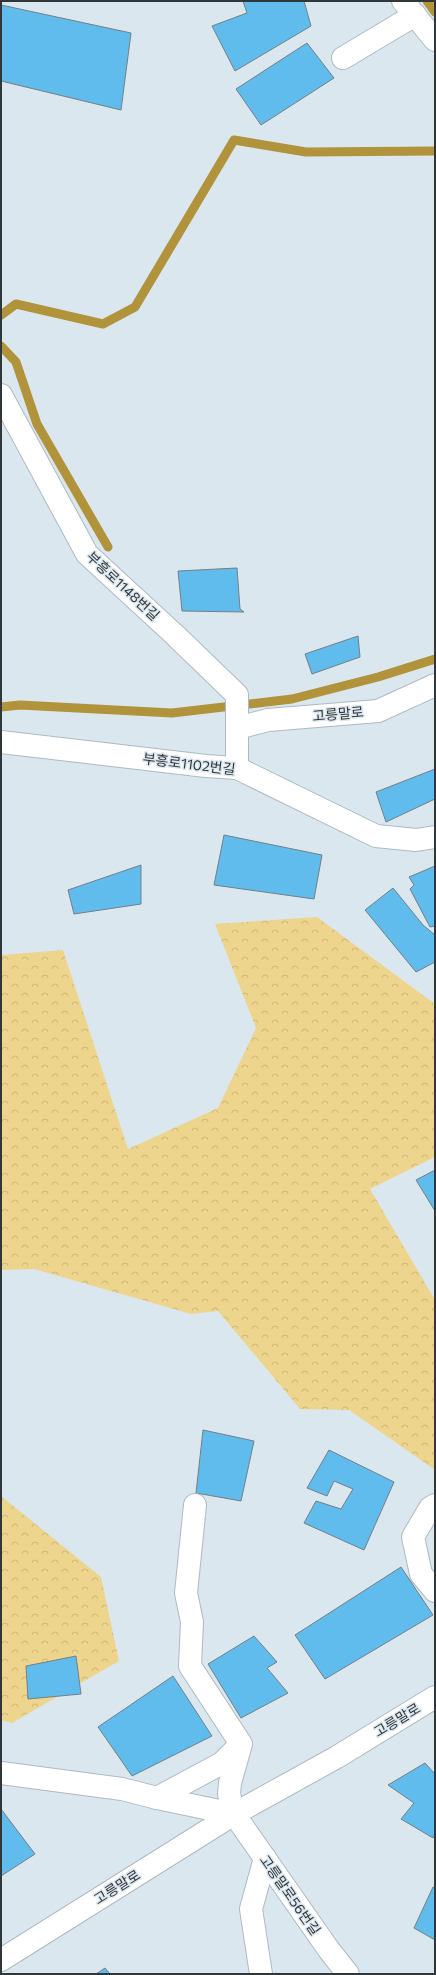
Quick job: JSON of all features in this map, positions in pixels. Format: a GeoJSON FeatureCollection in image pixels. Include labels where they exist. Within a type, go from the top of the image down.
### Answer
{"type":"FeatureCollection","features":[{"type":"Feature","properties":{"kind":"street"},"geometry":{"type":"LineString","coordinates":[[343,58],[409,8],[435,40]]}},
{"type":"Feature","properties":{"kind":"street","name":"부흥로1148번길"},"geometry":{"type":"LineString","coordinates":[[1,395],[87,554],[237,695],[237,728]]}},
{"type":"Feature","properties":{"kind":"street","name":"고릉말로"},"geometry":{"type":"LineString","coordinates":[[237,728],[268,720],[378,711],[435,685]]}},
{"type":"Feature","properties":{"kind":"street"},"geometry":{"type":"LineString","coordinates":[[237,728],[237,768]]}},
{"type":"Feature","properties":{"kind":"street","name":"부흥로1102번길"},"geometry":{"type":"LineString","coordinates":[[1,742],[206,766],[237,768],[376,836],[416,840],[435,837]]}},
{"type":"Feature","properties":{"kind":"street"},"geometry":{"type":"LineString","coordinates":[[1,1773],[122,1789],[234,1814],[229,1794],[230,1783],[241,1744],[190,1666],[192,1622],[186,1593],[195,1505]]}},
{"type":"Feature","properties":{"kind":"street"},"geometry":{"type":"LineString","coordinates":[[435,1505],[430,1508],[413,1537],[421,1574],[435,1591]]}},
{"type":"Feature","properties":{"kind":"street","name":"고릉말로"},"geometry":{"type":"LineString","coordinates":[[1,1960],[234,1814],[337,1757],[435,1697]]}},
{"type":"Feature","properties":{"kind":"street"},"geometry":{"type":"LineString","coordinates":[[157,1798],[222,1763],[241,1744]]}},
{"type":"Feature","properties":{"kind":"street","name":"고릉말로56번길"},"geometry":{"type":"LineString","coordinates":[[234,1814],[329,1950],[348,1974]]}},
{"type":"Feature","properties":{"kind":"street"},"geometry":{"type":"LineString","coordinates":[[261,1974],[251,1909],[265,1858]]}},
{"type":"Feature","properties":{"kind":"green space"},"geometry":{"type":"Polygon","coordinates":[[[317,917],[435,1004],[435,1157],[370,1189],[435,1300],[435,1470],[349,1410],[300,1409],[218,1311],[191,1314],[34,1269],[1,1270],[1,955],[63,950],[128,1149],[218,1108],[256,1028],[215,924],[317,917]]]}},
{"type":"Feature","properties":{"kind":"green space"},"geometry":{"type":"Polygon","coordinates":[[[1,1496],[101,1577],[119,1661],[12,1723],[1,1720],[1,1496]]]}},
{"type":"Feature","properties":{"kind":"building"},"geometry":{"type":"Polygon","coordinates":[[[243,1],[304,1],[311,26],[235,71],[212,26],[247,13],[243,1]]]}},
{"type":"Feature","properties":{"kind":"building"},"geometry":{"type":"Polygon","coordinates":[[[1,5],[131,33],[121,110],[1,81],[1,5]]]}},
{"type":"Feature","properties":{"kind":"building"},"geometry":{"type":"Polygon","coordinates":[[[307,43],[334,78],[261,125],[236,89],[307,43]]]}},
{"type":"Feature","properties":{"kind":"building"},"geometry":{"type":"Polygon","coordinates":[[[237,568],[240,609],[244,612],[182,611],[178,571],[237,568]]]}},
{"type":"Feature","properties":{"kind":"building"},"geometry":{"type":"Polygon","coordinates":[[[358,636],[360,657],[312,674],[305,654],[358,636]]]}},
{"type":"Feature","properties":{"kind":"building"},"geometry":{"type":"Polygon","coordinates":[[[435,769],[435,799],[386,822],[376,792],[435,769]]]}},
{"type":"Feature","properties":{"kind":"building"},"geometry":{"type":"Polygon","coordinates":[[[224,835],[322,855],[314,899],[214,885],[224,835]]]}},
{"type":"Feature","properties":{"kind":"building"},"geometry":{"type":"Polygon","coordinates":[[[141,865],[141,904],[74,914],[68,890],[141,865]]]}},
{"type":"Feature","properties":{"kind":"building"},"geometry":{"type":"Polygon","coordinates":[[[435,866],[435,926],[430,927],[410,889],[414,885],[409,877],[435,866]]]}},
{"type":"Feature","properties":{"kind":"building"},"geometry":{"type":"Polygon","coordinates":[[[393,888],[423,925],[435,935],[435,962],[416,972],[365,910],[393,888]]]}},
{"type":"Feature","properties":{"kind":"building"},"geometry":{"type":"Polygon","coordinates":[[[435,1170],[435,1211],[416,1180],[435,1170]]]}},
{"type":"Feature","properties":{"kind":"building"},"geometry":{"type":"Polygon","coordinates":[[[203,1430],[254,1441],[241,1501],[196,1493],[203,1430]]]}},
{"type":"Feature","properties":{"kind":"building"},"geometry":{"type":"Polygon","coordinates":[[[329,1450],[394,1482],[364,1550],[304,1523],[316,1501],[341,1509],[353,1489],[334,1481],[327,1496],[307,1488],[329,1450]]]}},
{"type":"Feature","properties":{"kind":"building"},"geometry":{"type":"Polygon","coordinates":[[[401,1567],[433,1615],[325,1679],[295,1635],[401,1567]]]}},
{"type":"Feature","properties":{"kind":"building"},"geometry":{"type":"Polygon","coordinates":[[[254,1636],[277,1662],[267,1668],[288,1693],[241,1718],[208,1664],[254,1636]]]}},
{"type":"Feature","properties":{"kind":"building"},"geometry":{"type":"Polygon","coordinates":[[[76,1656],[81,1694],[28,1699],[26,1666],[76,1656]]]}},
{"type":"Feature","properties":{"kind":"building"},"geometry":{"type":"Polygon","coordinates":[[[173,1676],[212,1736],[132,1776],[98,1727],[173,1676]]]}},
{"type":"Feature","properties":{"kind":"building"},"geometry":{"type":"Polygon","coordinates":[[[425,1763],[435,1774],[435,1834],[433,1838],[401,1819],[414,1803],[388,1785],[425,1763]]]}},
{"type":"Feature","properties":{"kind":"building"},"geometry":{"type":"Polygon","coordinates":[[[1,1809],[35,1854],[1,1876],[1,1809]]]}},
{"type":"Feature","properties":{"kind":"building"},"geometry":{"type":"Polygon","coordinates":[[[433,1887],[435,1888],[435,1940],[414,1928],[433,1887]]]}},
{"type":"Feature","properties":{"kind":"building"},"geometry":{"type":"Polygon","coordinates":[[[105,1968],[110,1974],[96,1974],[105,1968]]]}},
{"type":"Feature","properties":{"kind":"waterway"},"geometry":{"type":"LineString","coordinates":[[427,1],[435,12]]}},
{"type":"Feature","properties":{"kind":"waterway"},"geometry":{"type":"LineString","coordinates":[[1,315],[16,304],[103,324],[135,307],[234,140],[306,152],[435,151]]}},
{"type":"Feature","properties":{"kind":"waterway"},"geometry":{"type":"LineString","coordinates":[[1,346],[16,362],[37,424],[108,547]]}},
{"type":"Feature","properties":{"kind":"waterway"},"geometry":{"type":"LineString","coordinates":[[1,707],[20,705],[172,713],[292,699],[378,677],[435,659]]}}]}
